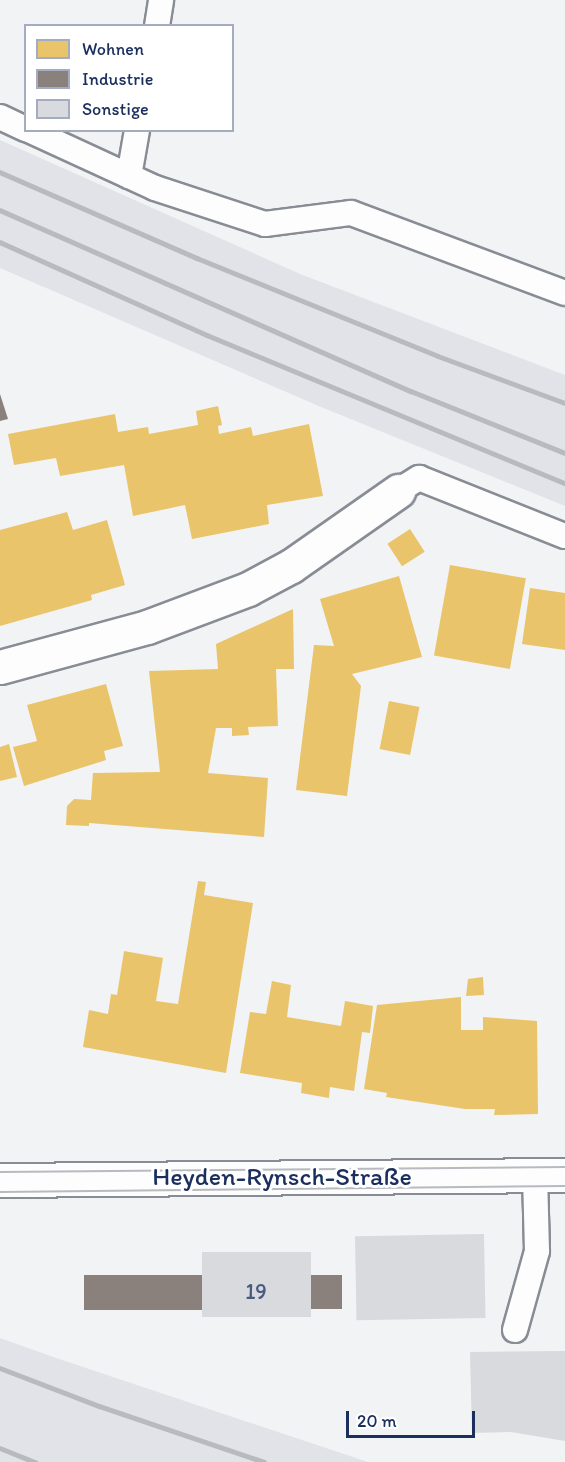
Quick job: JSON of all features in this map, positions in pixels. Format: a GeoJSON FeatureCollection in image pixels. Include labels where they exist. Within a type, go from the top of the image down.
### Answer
{"type":"FeatureCollection","features":[{"type":"Feature","properties":{"kind":"main road"},"geometry":{"type":"LineString","coordinates":[[0,667],[147,627],[248,589],[291,566],[398,491]]}},
{"type":"Feature","properties":{"kind":"main road","name":"Heyden-Rynsch-Straße"},"geometry":{"type":"LineString","coordinates":[[0,1180],[550,1175]]}},
{"type":"Feature","properties":{"kind":"lane"},"geometry":{"type":"LineString","coordinates":[[157,24],[161,0]]}},
{"type":"Feature","properties":{"kind":"lane"},"geometry":{"type":"LineString","coordinates":[[0,117],[24,129]]}},
{"type":"Feature","properties":{"kind":"lane"},"geometry":{"type":"LineString","coordinates":[[31,132],[129,176],[265,224],[351,213],[565,293]]}},
{"type":"Feature","properties":{"kind":"lane"},"geometry":{"type":"LineString","coordinates":[[129,176],[137,132]]}},
{"type":"Feature","properties":{"kind":"lane"},"geometry":{"type":"LineString","coordinates":[[398,491],[419,478],[565,536]]}},
{"type":"Feature","properties":{"kind":"lane"},"geometry":{"type":"LineString","coordinates":[[515,1330],[537,1251],[550,1175]]}},
{"type":"Feature","properties":{"kind":"shaded area"},"geometry":{"type":"Polygon","coordinates":[[[0,140],[300,274],[565,375],[565,506],[321,407],[0,268],[0,140]]]}},
{"type":"Feature","properties":{"kind":"shaded area"},"geometry":{"type":"Polygon","coordinates":[[[0,1338],[59,1359],[368,1462],[0,1462],[0,1338]]]}},
{"type":"Feature","properties":{"kind":"building: Wohnen"},"geometry":{"type":"Polygon","coordinates":[[[218,406],[222,425],[218,426],[219,434],[251,427],[253,436],[309,424],[323,496],[267,505],[269,524],[192,539],[185,505],[133,516],[124,465],[60,476],[56,458],[14,465],[8,434],[115,414],[118,432],[148,427],[149,434],[198,425],[196,411],[218,406]]]}},
{"type":"Feature","properties":{"kind":"building: Wohnen"},"geometry":{"type":"Polygon","coordinates":[[[67,512],[73,530],[107,520],[125,585],[91,595],[92,600],[0,626],[0,530],[67,512]]]}},
{"type":"Feature","properties":{"kind":"building: Wohnen"},"geometry":{"type":"Polygon","coordinates":[[[410,529],[425,552],[402,566],[387,544],[410,529]]]}},
{"type":"Feature","properties":{"kind":"building: Wohnen"},"geometry":{"type":"Polygon","coordinates":[[[450,565],[526,578],[510,669],[434,656],[450,565]]]}},
{"type":"Feature","properties":{"kind":"building: Wohnen"},"geometry":{"type":"Polygon","coordinates":[[[399,576],[422,657],[352,674],[361,686],[347,796],[296,790],[314,645],[334,646],[320,599],[399,576]]]}},
{"type":"Feature","properties":{"kind":"building: Wohnen"},"geometry":{"type":"Polygon","coordinates":[[[530,588],[565,593],[565,650],[522,644],[530,588]]]}},
{"type":"Feature","properties":{"kind":"building: Wohnen"},"geometry":{"type":"Polygon","coordinates":[[[293,609],[294,669],[276,669],[278,726],[248,727],[249,735],[232,736],[232,728],[216,728],[208,773],[268,778],[264,837],[89,823],[89,826],[66,825],[67,806],[74,799],[91,800],[93,773],[160,772],[149,671],[218,669],[216,644],[293,609]]]}},
{"type":"Feature","properties":{"kind":"building: Wohnen"},"geometry":{"type":"Polygon","coordinates":[[[106,684],[123,746],[104,751],[106,760],[24,786],[13,747],[37,741],[27,705],[106,684]]]}},
{"type":"Feature","properties":{"kind":"building: Wohnen"},"geometry":{"type":"Polygon","coordinates":[[[389,701],[419,707],[410,755],[380,749],[389,701]]]}},
{"type":"Feature","properties":{"kind":"building: Wohnen"},"geometry":{"type":"Polygon","coordinates":[[[9,744],[17,777],[0,781],[0,747],[9,744]]]}},
{"type":"Feature","properties":{"kind":"building: Wohnen"},"geometry":{"type":"Polygon","coordinates":[[[198,881],[206,882],[204,895],[253,903],[226,1073],[83,1047],[89,1010],[108,1014],[111,994],[117,995],[124,951],[163,958],[156,1001],[178,1004],[198,881]]]}},
{"type":"Feature","properties":{"kind":"building: Wohnen"},"geometry":{"type":"Polygon","coordinates":[[[483,977],[484,995],[466,996],[468,979],[483,977]]]}},
{"type":"Feature","properties":{"kind":"building: Wohnen"},"geometry":{"type":"Polygon","coordinates":[[[272,981],[291,985],[287,1017],[341,1026],[345,1001],[373,1006],[370,1033],[362,1032],[354,1091],[330,1087],[329,1098],[301,1093],[302,1083],[240,1073],[250,1012],[266,1014],[272,981]]]}},
{"type":"Feature","properties":{"kind":"building: Wohnen"},"geometry":{"type":"Polygon","coordinates":[[[461,997],[461,1030],[483,1030],[483,1017],[537,1021],[538,1114],[494,1115],[495,1109],[465,1109],[386,1097],[387,1093],[364,1089],[377,1005],[461,997]]]}},
{"type":"Feature","properties":{"kind":"building: Industrie"},"geometry":{"type":"Polygon","coordinates":[[[0,394],[8,419],[0,421],[0,394]]]}},
{"type":"Feature","properties":{"kind":"building: Industrie"},"geometry":{"type":"Polygon","coordinates":[[[84,1275],[202,1275],[202,1310],[84,1310],[84,1275]]]}},
{"type":"Feature","properties":{"kind":"building: Industrie"},"geometry":{"type":"Polygon","coordinates":[[[311,1275],[342,1275],[342,1309],[311,1309],[311,1275]]]}},
{"type":"Feature","properties":{"kind":"building: Sonstige"},"geometry":{"type":"Polygon","coordinates":[[[484,1234],[485,1318],[356,1320],[355,1236],[484,1234]]]}},
{"type":"Feature","properties":{"kind":"building: Sonstige"},"geometry":{"type":"Polygon","coordinates":[[[202,1252],[311,1252],[311,1317],[202,1317],[202,1252]]]}},
{"type":"Feature","properties":{"kind":"building: Sonstige"},"geometry":{"type":"Polygon","coordinates":[[[565,1351],[565,1441],[511,1432],[472,1433],[470,1352],[565,1351]]]}},
{"type":"Feature","properties":{"kind":"tram line"},"geometry":{"type":"LineString","coordinates":[[0,1172],[565,1167]]}},
{"type":"Feature","properties":{"kind":"tram line"},"geometry":{"type":"LineString","coordinates":[[0,1192],[565,1186]]}},
{"type":"Feature","properties":{"kind":"railway"},"geometry":{"type":"LineString","coordinates":[[0,172],[197,258],[438,356],[565,403]]}},
{"type":"Feature","properties":{"kind":"railway"},"geometry":{"type":"LineString","coordinates":[[0,210],[411,391],[565,453]]}},
{"type":"Feature","properties":{"kind":"railway"},"geometry":{"type":"LineString","coordinates":[[0,242],[207,335],[565,483]]}},
{"type":"Feature","properties":{"kind":"railway"},"geometry":{"type":"LineString","coordinates":[[0,1368],[99,1406],[264,1462]]}},
{"type":"Feature","properties":{"kind":"railway"},"geometry":{"type":"LineString","coordinates":[[0,1448],[35,1462]]}}]}
